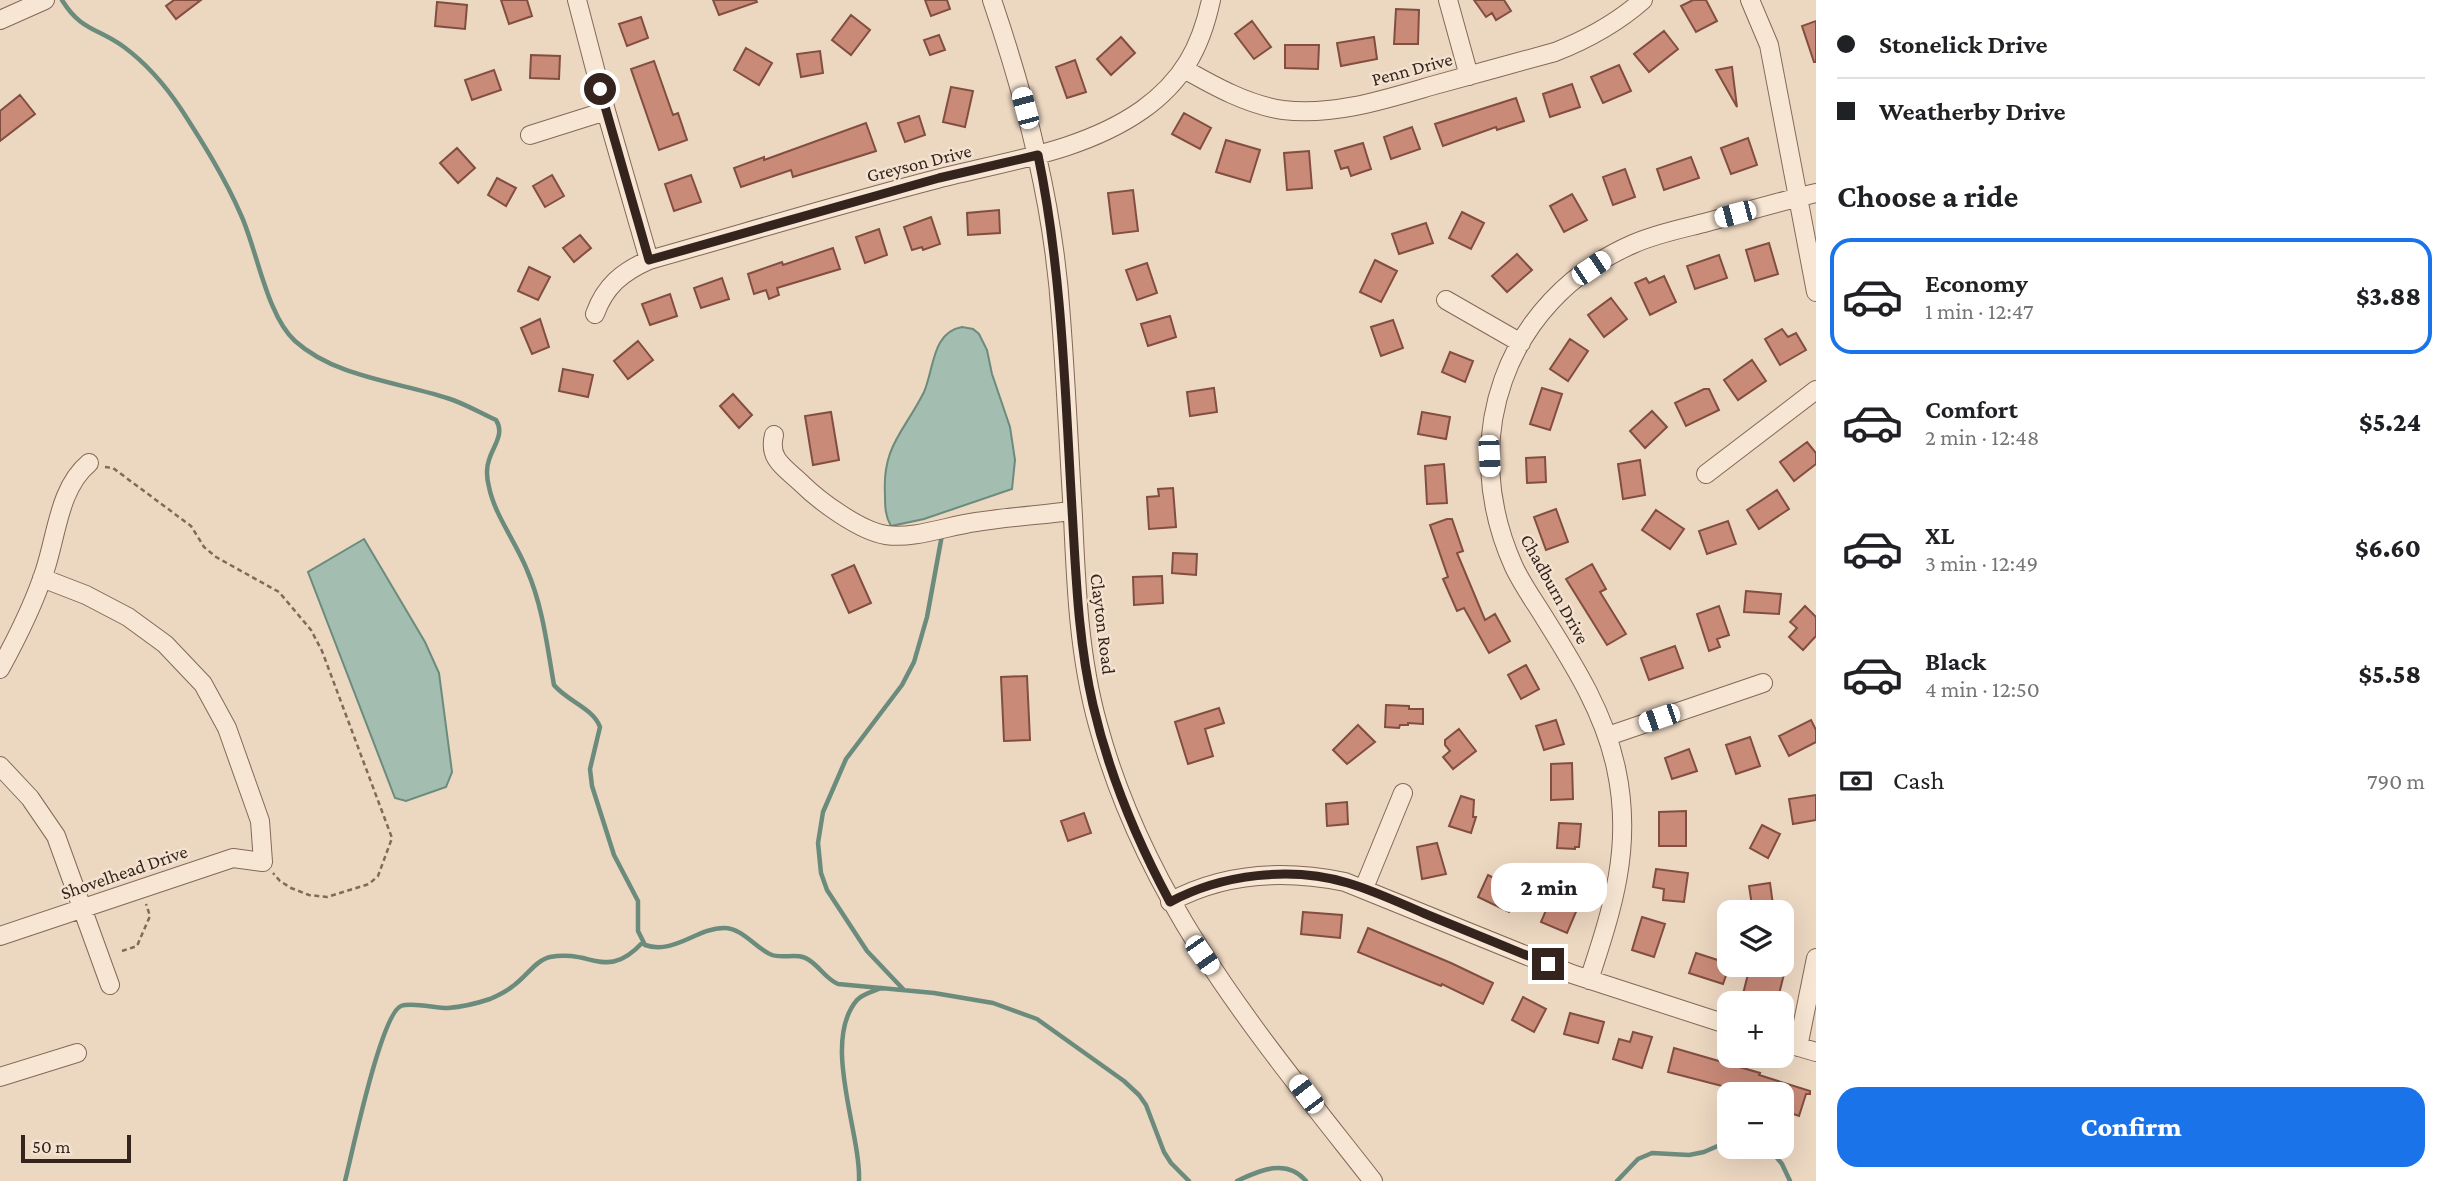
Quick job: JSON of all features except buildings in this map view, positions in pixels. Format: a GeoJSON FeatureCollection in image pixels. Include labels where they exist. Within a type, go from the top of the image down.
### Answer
{"type":"FeatureCollection","features":[{"type":"Feature","properties":{"kind":"street"},"geometry":{"type":"LineString","coordinates":[[0,20],[45,0]]}},
{"type":"Feature","properties":{"kind":"street"},"geometry":{"type":"LineString","coordinates":[[577,0],[649,260]]}},
{"type":"Feature","properties":{"kind":"street","name":"Clayton Road"},"geometry":{"type":"LineString","coordinates":[[992,0],[1019,84],[1038,155],[1050,215],[1058,276],[1080,626],[1098,726],[1128,816],[1170,902],[1221,982],[1373,1181]]}},
{"type":"Feature","properties":{"kind":"street","name":"Greyson Drive"},"geometry":{"type":"LineString","coordinates":[[595,314],[600,300],[618,276],[649,260],[939,178],[1038,155],[1126,120],[1145,108],[1175,81],[1184,69],[1201,40],[1211,0]]}},
{"type":"Feature","properties":{"kind":"street"},"geometry":{"type":"LineString","coordinates":[[1448,0],[1469,76]]}},
{"type":"Feature","properties":{"kind":"street","name":"Penn Drive"},"geometry":{"type":"LineString","coordinates":[[1184,69],[1250,102],[1282,110],[1346,108],[1555,52],[1611,25],[1643,0]]}},
{"type":"Feature","properties":{"kind":"street"},"geometry":{"type":"LineString","coordinates":[[1750,0],[1769,45],[1816,292]]}},
{"type":"Feature","properties":{"kind":"street"},"geometry":{"type":"LineString","coordinates":[[530,135],[606,111]]}},
{"type":"Feature","properties":{"kind":"street","name":"Chadburn Drive"},"geometry":{"type":"LineString","coordinates":[[1588,980],[1613,905],[1620,872],[1623,837],[1621,803],[1608,736],[1595,704],[1516,571],[1495,515],[1489,467],[1492,426],[1504,380],[1521,343],[1537,318],[1578,276],[1603,260],[1634,244],[1662,234],[1816,193]]}},
{"type":"Feature","properties":{"kind":"street"},"geometry":{"type":"LineString","coordinates":[[1446,300],[1521,343]]}},
{"type":"Feature","properties":{"kind":"street"},"geometry":{"type":"LineString","coordinates":[[1706,474],[1816,390]]}},
{"type":"Feature","properties":{"kind":"street"},"geometry":{"type":"LineString","coordinates":[[774,435],[771,446],[774,457],[803,486],[863,528],[883,535],[901,536],[976,522],[1072,511]]}},
{"type":"Feature","properties":{"kind":"street"},"geometry":{"type":"LineString","coordinates":[[0,669],[42,578],[69,485],[89,463]]}},
{"type":"Feature","properties":{"kind":"street"},"geometry":{"type":"LineString","coordinates":[[42,578],[86,595],[128,617],[165,644],[203,684],[227,728],[260,821],[263,862]]}},
{"type":"Feature","properties":{"kind":"street"},"geometry":{"type":"LineString","coordinates":[[1608,736],[1763,683]]}},
{"type":"Feature","properties":{"kind":"street"},"geometry":{"type":"LineString","coordinates":[[0,766],[30,798],[55,836],[110,985]]}},
{"type":"Feature","properties":{"kind":"street"},"geometry":{"type":"LineString","coordinates":[[1364,888],[1403,793]]}},
{"type":"Feature","properties":{"kind":"street","name":"Shovelhead Drive"},"geometry":{"type":"LineString","coordinates":[[0,936],[233,858],[263,862]]}},
{"type":"Feature","properties":{"kind":"street"},"geometry":{"type":"LineString","coordinates":[[1170,902],[1199,888],[1226,881],[1286,874],[1314,876],[1364,888],[1588,980],[1717,1022]]}},
{"type":"Feature","properties":{"kind":"street"},"geometry":{"type":"LineString","coordinates":[[1799,1047],[1816,958]]}},
{"type":"Feature","properties":{"kind":"street"},"geometry":{"type":"LineString","coordinates":[[0,1077],[77,1053]]}},
{"type":"Feature","properties":{"kind":"path"},"geometry":{"type":"LineString","coordinates":[[89,463],[113,468],[191,526],[204,547],[216,557],[279,592],[311,630],[322,652],[389,827],[392,838],[390,846],[378,876],[369,884],[327,897],[309,895],[291,888],[280,881],[263,862]]}},
{"type":"Feature","properties":{"kind":"path"},"geometry":{"type":"LineString","coordinates":[[122,951],[137,947],[150,916],[146,904]]}},
{"type":"Feature","properties":{"kind":"shaded area"},"geometry":{"type":"Polygon","coordinates":[[[962,327],[973,329],[979,334],[987,350],[1010,427],[1015,460],[1012,489],[924,519],[891,526],[886,515],[885,478],[891,451],[924,392],[939,344],[952,330],[962,327]]]}},
{"type":"Feature","properties":{"kind":"shaded area"},"geometry":{"type":"Polygon","coordinates":[[[364,539],[425,642],[439,673],[452,772],[446,787],[406,801],[395,798],[308,572],[364,539]]]}},
{"type":"Feature","properties":{"kind":"waterway"},"geometry":{"type":"LineString","coordinates":[[62,0],[76,18],[115,41],[140,60],[162,83],[181,109],[235,201],[277,316],[295,341],[311,353],[348,371],[453,400],[496,420],[499,435],[489,460],[488,484],[537,598],[554,685],[592,715],[600,727],[590,769],[592,786],[614,855],[638,901],[638,931],[645,945],[666,947],[714,929],[731,929],[772,955],[805,958],[838,984],[934,993],[993,1003],[1037,1019],[1124,1081],[1139,1095],[1146,1105],[1164,1152],[1189,1181]]}},
{"type":"Feature","properties":{"kind":"waterway"},"geometry":{"type":"LineString","coordinates":[[904,990],[867,951],[827,890],[821,873],[818,843],[823,812],[846,759],[902,685],[914,662],[927,617],[942,535]]}},
{"type":"Feature","properties":{"kind":"waterway"},"geometry":{"type":"LineString","coordinates":[[345,1181],[376,1058],[393,1015],[401,1006],[448,1008],[480,1002],[508,990],[535,965],[550,957],[577,957],[608,962],[630,954],[643,942]]}},
{"type":"Feature","properties":{"kind":"waterway"},"geometry":{"type":"LineString","coordinates":[[859,1181],[842,1063],[842,1039],[847,1018],[857,1000],[881,988]]}},
{"type":"Feature","properties":{"kind":"waterway"},"geometry":{"type":"LineString","coordinates":[[1617,1181],[1638,1159],[1652,1153],[1689,1155],[1717,1146]]}},
{"type":"Feature","properties":{"kind":"waterway"},"geometry":{"type":"LineString","coordinates":[[1778,1159],[1790,1181]]}},
{"type":"Feature","properties":{"kind":"waterway"},"geometry":{"type":"LineString","coordinates":[[1237,1181],[1273,1168],[1290,1170],[1306,1181]]}},
{"type":"Feature","properties":{"kind":"route"},"geometry":{"type":"LineString","coordinates":[[600,89],[649,260],[939,178],[1038,155],[1058,276],[1077,595],[1092,702],[1120,797],[1170,902],[1199,888],[1226,881],[1286,874],[1314,876],[1364,888],[1548,964]]}}]}
